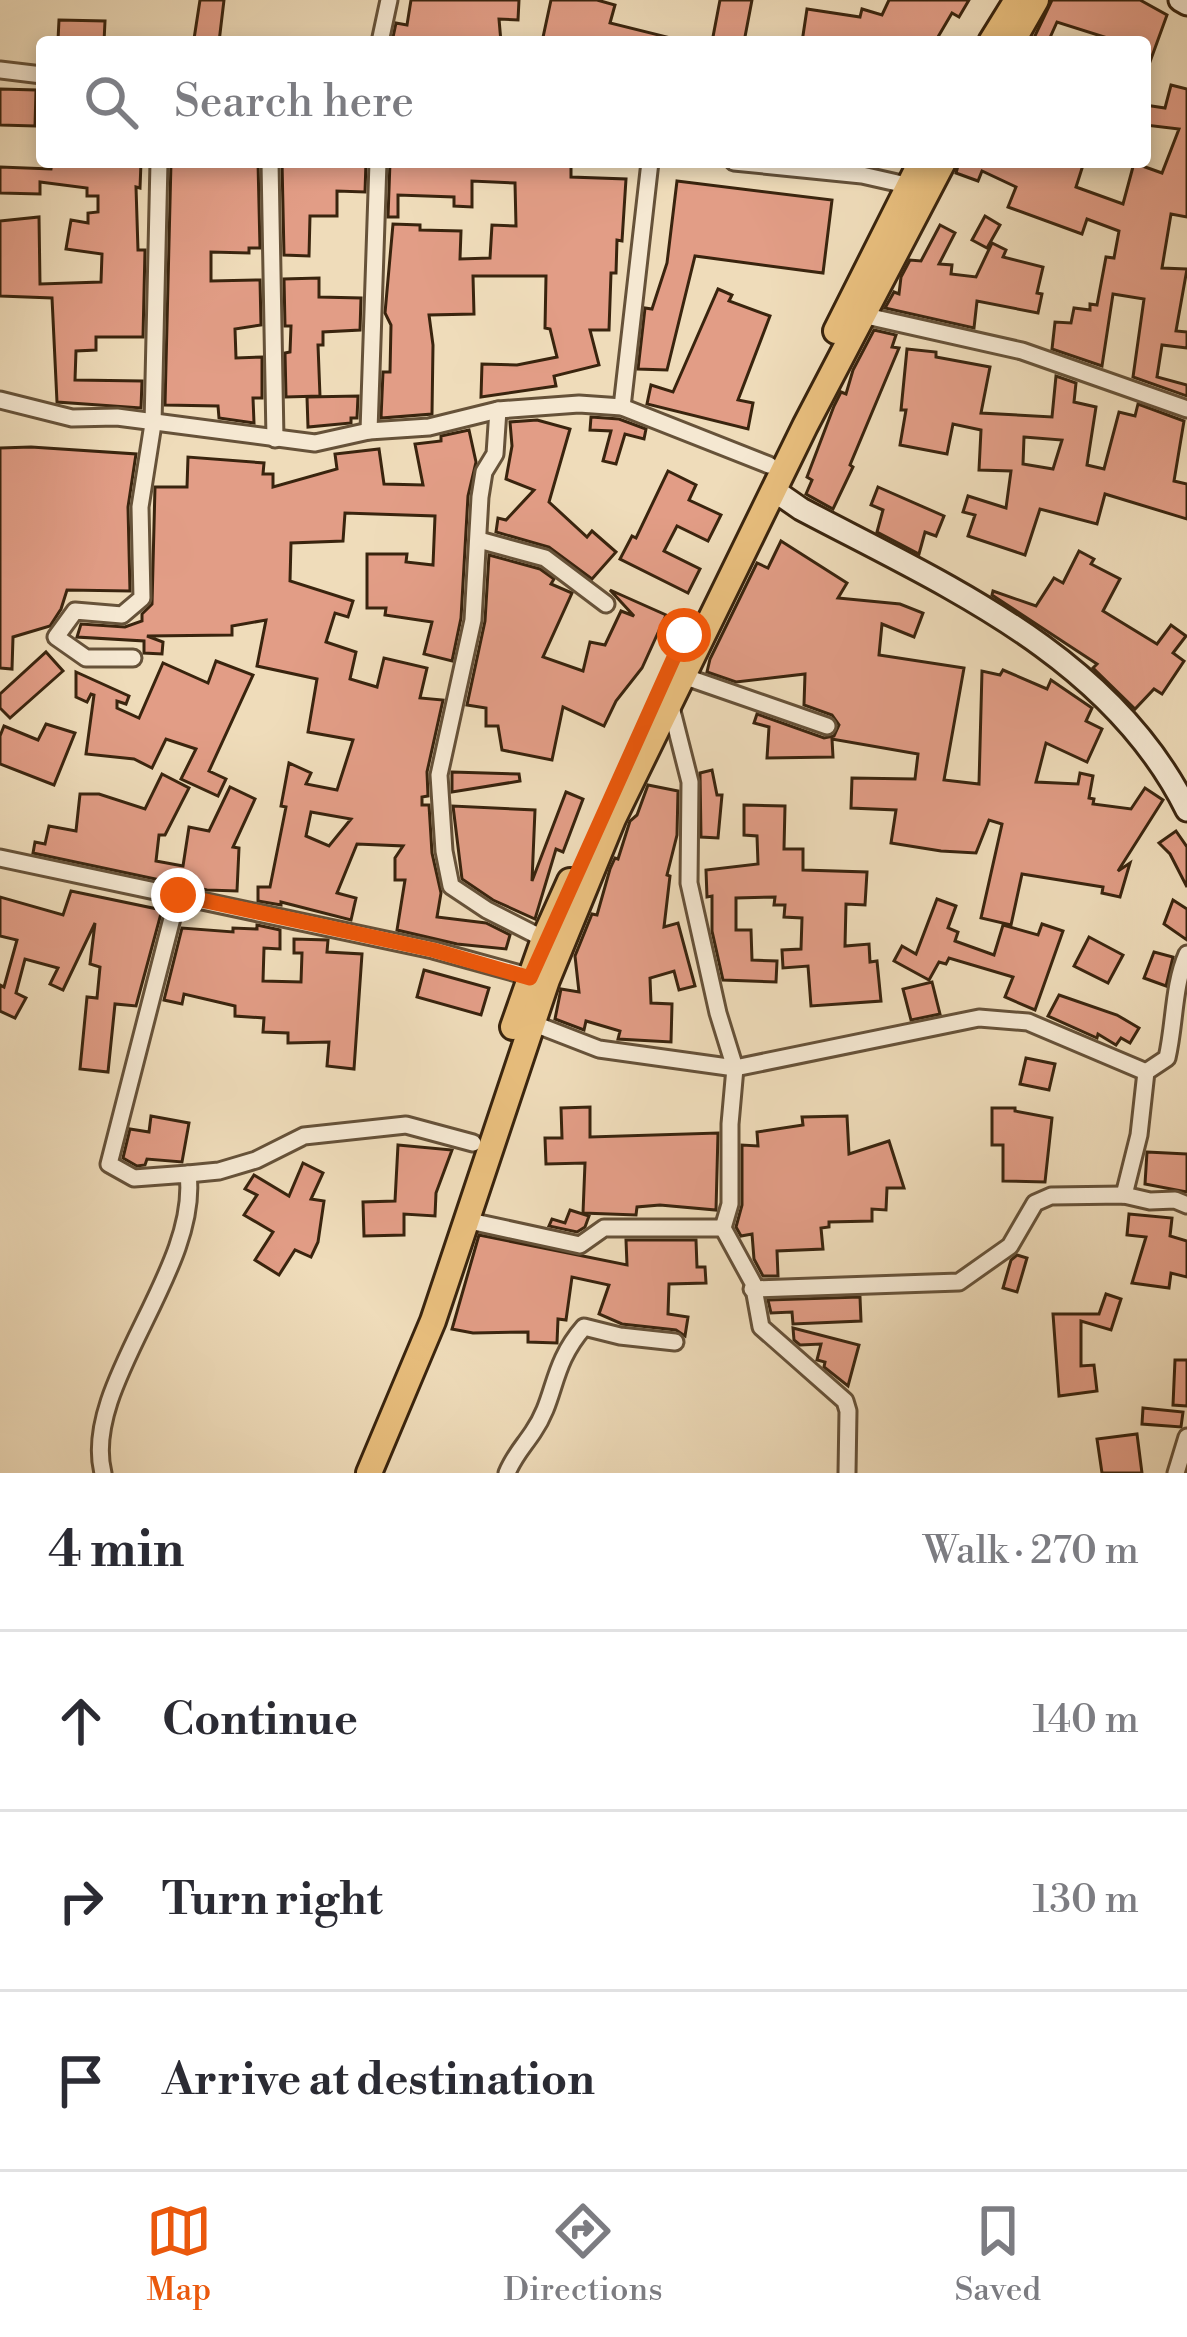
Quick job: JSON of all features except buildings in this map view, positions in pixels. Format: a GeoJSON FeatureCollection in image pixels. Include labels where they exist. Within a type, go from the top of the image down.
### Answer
{"type":"FeatureCollection","features":[{"type":"Feature","properties":{"kind":"main road"},"geometry":{"type":"LineString","coordinates":[[995,36],[1018,0]]}},
{"type":"Feature","properties":{"kind":"main road"},"geometry":{"type":"LineString","coordinates":[[1015,36],[1036,0]]}},
{"type":"Feature","properties":{"kind":"main road"},"geometry":{"type":"LineString","coordinates":[[350,1473],[419,1309],[473,1143],[538,979],[862,315],[919,180]]}},
{"type":"Feature","properties":{"kind":"main road"},"geometry":{"type":"LineString","coordinates":[[369,1473],[433,1321],[532,1024],[544,939],[769,465],[919,180]]}},
{"type":"Feature","properties":{"kind":"street"},"geometry":{"type":"LineString","coordinates":[[381,36],[388,0]]}},
{"type":"Feature","properties":{"kind":"street"},"geometry":{"type":"LineString","coordinates":[[0,70],[36,74]]}},
{"type":"Feature","properties":{"kind":"street"},"geometry":{"type":"LineString","coordinates":[[133,658],[86,658],[56,637],[75,611],[122,615],[142,598],[140,507],[153,424],[159,168]]}},
{"type":"Feature","properties":{"kind":"street"},"geometry":{"type":"LineString","coordinates":[[270,168],[275,439]]}},
{"type":"Feature","properties":{"kind":"street"},"geometry":{"type":"LineString","coordinates":[[369,431],[378,168]]}},
{"type":"Feature","properties":{"kind":"street"},"geometry":{"type":"LineString","coordinates":[[622,407],[649,168]]}},
{"type":"Feature","properties":{"kind":"street"},"geometry":{"type":"LineString","coordinates":[[796,168],[919,180]]}},
{"type":"Feature","properties":{"kind":"street"},"geometry":{"type":"LineString","coordinates":[[862,315],[1022,351],[1187,409]]}},
{"type":"Feature","properties":{"kind":"street"},"geometry":{"type":"LineString","coordinates":[[0,400],[72,418],[116,417],[315,443],[369,431],[429,427],[497,410],[579,404],[622,407],[769,465]]}},
{"type":"Feature","properties":{"kind":"street"},"geometry":{"type":"LineString","coordinates":[[497,410],[495,454],[484,472],[480,497],[473,620],[439,775],[448,876],[460,893],[544,939]]}},
{"type":"Feature","properties":{"kind":"street"},"geometry":{"type":"LineString","coordinates":[[775,491],[976,600],[1033,639],[1078,673],[1114,710],[1185,798]]}},
{"type":"Feature","properties":{"kind":"street"},"geometry":{"type":"LineString","coordinates":[[479,540],[545,558],[606,604]]}},
{"type":"Feature","properties":{"kind":"street"},"geometry":{"type":"LineString","coordinates":[[683,676],[827,726]]}},
{"type":"Feature","properties":{"kind":"street"},"geometry":{"type":"LineString","coordinates":[[670,703],[690,782],[688,884],[735,1068],[730,1204],[723,1228],[753,1282],[761,1327],[845,1401],[847,1473]]}},
{"type":"Feature","properties":{"kind":"street"},"geometry":{"type":"LineString","coordinates":[[0,858],[433,950],[538,979]]}},
{"type":"Feature","properties":{"kind":"street"},"geometry":{"type":"LineString","coordinates":[[178,895],[109,1164],[134,1178],[219,1171],[256,1160],[304,1136],[406,1125],[473,1143]]}},
{"type":"Feature","properties":{"kind":"street"},"geometry":{"type":"LineString","coordinates":[[1124,1195],[1139,1135],[1146,1072],[1167,1058],[1179,974],[1187,954]]}},
{"type":"Feature","properties":{"kind":"street"},"geometry":{"type":"LineString","coordinates":[[532,1024],[599,1049],[735,1068],[979,1018],[1028,1022],[1146,1072]]}},
{"type":"Feature","properties":{"kind":"street"},"geometry":{"type":"LineString","coordinates":[[103,1473],[98,1453],[100,1424],[184,1224],[191,1196],[188,1174]]}},
{"type":"Feature","properties":{"kind":"street"},"geometry":{"type":"LineString","coordinates":[[752,1289],[959,1282],[1010,1246],[1035,1203],[1052,1196],[1124,1195],[1187,1205]]}},
{"type":"Feature","properties":{"kind":"street"},"geometry":{"type":"LineString","coordinates":[[465,1220],[580,1245],[604,1228],[723,1228]]}},
{"type":"Feature","properties":{"kind":"street"},"geometry":{"type":"LineString","coordinates":[[507,1473],[515,1452],[533,1433],[563,1352],[584,1327],[676,1342]]}},
{"type":"Feature","properties":{"kind":"street"},"geometry":{"type":"LineString","coordinates":[[1176,1473],[1187,1437]]}},
{"type":"Feature","properties":{"kind":"route"},"geometry":{"type":"LineString","coordinates":[[178,895],[433,950],[530,978],[684,635]]}}]}
